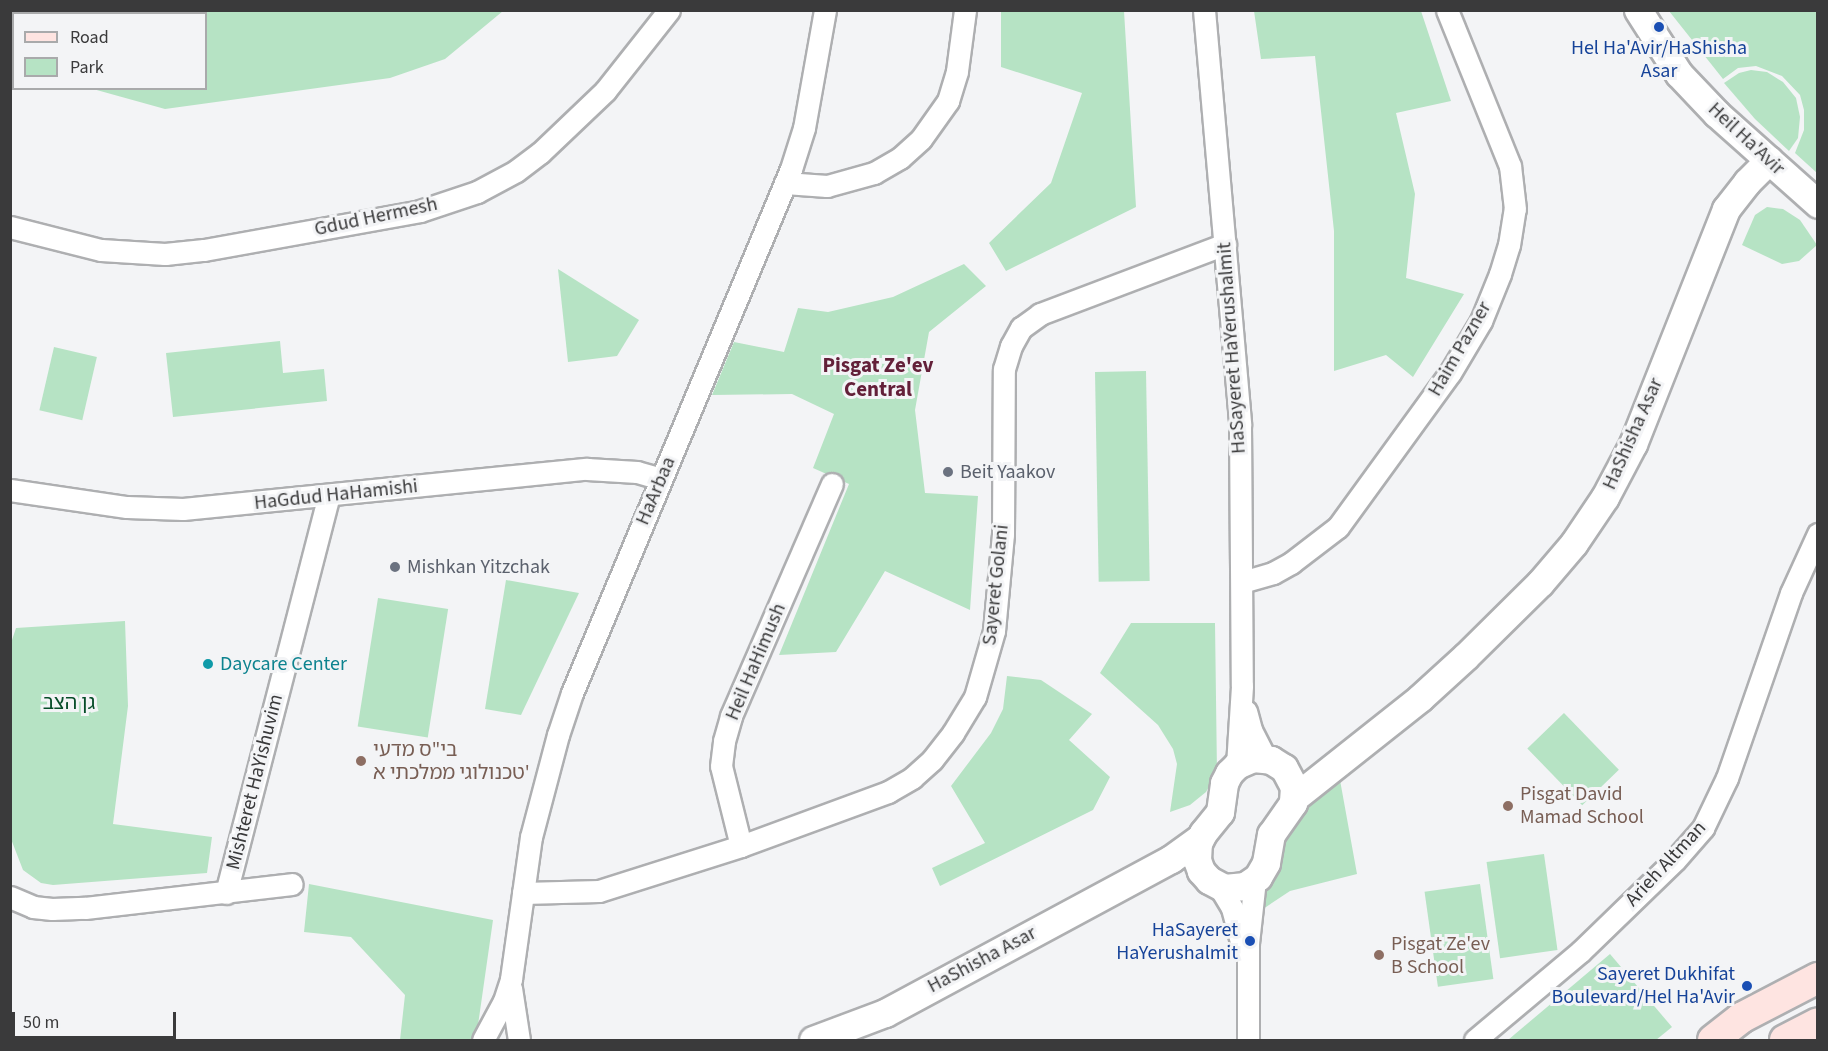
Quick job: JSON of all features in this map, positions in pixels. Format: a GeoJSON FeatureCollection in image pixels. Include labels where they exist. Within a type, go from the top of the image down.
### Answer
{"type":"FeatureCollection","features":[{"type":"Feature","properties":{"kind":"main road"},"geometry":{"type":"LineString","coordinates":[[1713,1041],[1741,1018],[1818,978]]}},
{"type":"Feature","properties":{"kind":"main road"},"geometry":{"type":"LineString","coordinates":[[1785,1041],[1818,1023]]}},
{"type":"Feature","properties":{"kind":"street","name":"Gdud Hermesh"},"geometry":{"type":"LineString","coordinates":[[10,227],[101,250],[165,254],[204,250],[430,208],[477,192],[516,171],[540,153],[605,91],[669,10]]}},
{"type":"Feature","properties":{"kind":"street","name":"HaArbaa"},"geometry":{"type":"LineString","coordinates":[[519,1041],[513,1011],[511,979],[531,837],[558,735],[572,693],[785,183],[804,128],[825,10]]}},
{"type":"Feature","properties":{"kind":"street"},"geometry":{"type":"LineString","coordinates":[[785,183],[827,186],[874,173],[900,158],[921,139],[948,101],[957,71],[964,10]]}},
{"type":"Feature","properties":{"kind":"street","name":"HaSayeret HaYerushalmit"},"geometry":{"type":"LineString","coordinates":[[1204,10],[1240,425],[1242,686],[1237,765]]}},
{"type":"Feature","properties":{"kind":"street","name":"Haim Pazner"},"geometry":{"type":"LineString","coordinates":[[1242,582],[1273,573],[1291,563],[1338,527],[1450,373],[1481,321],[1500,274],[1509,245],[1515,209],[1510,166],[1447,10]]}},
{"type":"Feature","properties":{"kind":"street","name":"Heil Ha'Avir"},"geometry":{"type":"LineString","coordinates":[[1638,10],[1679,74],[1717,114],[1818,204]]}},
{"type":"Feature","properties":{"kind":"street","name":"HaShisha Asar"},"geometry":{"type":"LineString","coordinates":[[1294,798],[1420,698],[1466,656],[1540,583],[1580,534],[1605,497],[1633,444],[1726,209],[1747,182],[1769,160]]}},
{"type":"Feature","properties":{"kind":"street","name":"Sayeret Golani"},"geometry":{"type":"LineString","coordinates":[[523,893],[599,891],[741,846],[869,801],[912,778],[932,760],[953,733],[975,697],[994,631],[1003,534],[1004,369],[1011,346],[1022,328],[1040,314],[1225,244]]}},
{"type":"Feature","properties":{"kind":"street","name":"HaGdud HaHamishi"},"geometry":{"type":"LineString","coordinates":[[10,490],[117,506],[183,509],[587,469],[637,472],[661,479]]}},
{"type":"Feature","properties":{"kind":"street","name":"Heil HaHimush"},"geometry":{"type":"LineString","coordinates":[[741,846],[720,766],[724,741],[731,716],[832,484]]}},
{"type":"Feature","properties":{"kind":"street","name":"Mishteret HaYishuvim"},"geometry":{"type":"LineString","coordinates":[[226,893],[329,496]]}},
{"type":"Feature","properties":{"kind":"street","name":"Arieh Altman"},"geometry":{"type":"LineString","coordinates":[[1475,1041],[1580,952],[1675,860],[1703,828],[1727,778],[1791,593],[1818,534]]}},
{"type":"Feature","properties":{"kind":"street","name":"HaSayeret HaYerushalmit"},"geometry":{"type":"LineString","coordinates":[[1242,686],[1247,717],[1275,763]]}},
{"type":"Feature","properties":{"kind":"street","name":"HaShisha Asar"},"geometry":{"type":"LineString","coordinates":[[813,1041],[885,1012],[1147,872],[1200,838],[1220,812],[1226,778],[1237,765],[1253,758],[1301,769],[1322,764],[1362,743]]}},
{"type":"Feature","properties":{"kind":"street"},"geometry":{"type":"LineString","coordinates":[[1248,1041],[1248,943],[1255,880],[1266,863],[1271,834],[1289,813],[1294,798],[1293,782],[1275,763]]}},
{"type":"Feature","properties":{"kind":"street"},"geometry":{"type":"LineString","coordinates":[[1200,838],[1197,860],[1237,922],[1247,979]]}},
{"type":"Feature","properties":{"kind":"street","name":"HaShisha Asar"},"geometry":{"type":"LineString","coordinates":[[1147,872],[1172,868],[1235,888],[1255,880]]}},
{"type":"Feature","properties":{"kind":"street","name":"Mishteret HaYishuvim"},"geometry":{"type":"LineString","coordinates":[[10,897],[33,907],[52,909],[226,893],[292,884]]}},
{"type":"Feature","properties":{"kind":"street","name":"HaArbaa"},"geometry":{"type":"LineString","coordinates":[[483,1041],[501,1007],[511,979]]}},
{"type":"Feature","properties":{"kind":"green space"},"geometry":{"type":"Polygon","coordinates":[[[11,10],[503,11],[445,59],[390,78],[165,109],[97,90],[207,90],[207,12],[12,12],[11,64],[11,10]]]}},
{"type":"Feature","properties":{"kind":"green space"},"geometry":{"type":"Polygon","coordinates":[[[1001,11],[1124,11],[1136,207],[1006,271],[989,243],[1051,183],[1082,93],[1001,67],[1001,11]]]}},
{"type":"Feature","properties":{"kind":"green space"},"geometry":{"type":"Polygon","coordinates":[[[1254,11],[1421,11],[1451,101],[1396,113],[1415,194],[1406,278],[1464,294],[1413,377],[1386,355],[1334,371],[1334,231],[1315,56],[1261,59],[1254,11]]]}},
{"type":"Feature","properties":{"kind":"green space"},"geometry":{"type":"Polygon","coordinates":[[[1669,11],[1817,11],[1817,173],[1795,153],[1804,130],[1804,110],[1800,95],[1782,76],[1756,66],[1738,68],[1723,79],[1669,11]]]}},
{"type":"Feature","properties":{"kind":"green space"},"geometry":{"type":"Polygon","coordinates":[[[1751,70],[1767,72],[1783,82],[1796,98],[1800,117],[1798,138],[1789,151],[1755,119],[1724,83],[1739,73],[1751,70]]]}},
{"type":"Feature","properties":{"kind":"green space"},"geometry":{"type":"Polygon","coordinates":[[[1767,207],[1783,209],[1800,220],[1817,245],[1799,261],[1782,264],[1742,245],[1755,215],[1767,207]]]}},
{"type":"Feature","properties":{"kind":"green space"},"geometry":{"type":"Polygon","coordinates":[[[964,264],[986,286],[929,332],[915,410],[925,493],[978,496],[970,610],[885,571],[836,652],[779,655],[849,484],[813,468],[834,414],[792,394],[712,395],[734,342],[784,352],[798,308],[828,312],[893,297],[964,264]]]}},
{"type":"Feature","properties":{"kind":"green space"},"geometry":{"type":"Polygon","coordinates":[[[558,269],[639,320],[617,356],[568,362],[558,269]]]}},
{"type":"Feature","properties":{"kind":"green space"},"geometry":{"type":"Polygon","coordinates":[[[280,341],[283,373],[324,369],[327,401],[173,417],[166,353],[280,341]]]}},
{"type":"Feature","properties":{"kind":"green space"},"geometry":{"type":"Polygon","coordinates":[[[54,347],[97,357],[82,420],[39,410],[54,347]]]}},
{"type":"Feature","properties":{"kind":"green space"},"geometry":{"type":"Polygon","coordinates":[[[1146,371],[1150,581],[1099,582],[1095,372],[1146,371]]]}},
{"type":"Feature","properties":{"kind":"green space"},"geometry":{"type":"Polygon","coordinates":[[[506,580],[579,593],[521,715],[485,709],[506,580]]]}},
{"type":"Feature","properties":{"kind":"green space"},"geometry":{"type":"Polygon","coordinates":[[[378,598],[448,609],[428,738],[358,726],[378,598]]]}},
{"type":"Feature","properties":{"kind":"green space","name":"גן הצב"},"geometry":{"type":"Polygon","coordinates":[[[125,621],[128,706],[113,824],[212,837],[207,873],[53,885],[41,883],[23,870],[11,839],[10,646],[16,628],[125,621]]]}},
{"type":"Feature","properties":{"kind":"green space"},"geometry":{"type":"Polygon","coordinates":[[[1131,623],[1215,623],[1217,773],[1206,792],[1190,805],[1170,812],[1177,764],[1173,749],[1158,725],[1100,673],[1131,623]]]}},
{"type":"Feature","properties":{"kind":"green space"},"geometry":{"type":"Polygon","coordinates":[[[1007,676],[1041,680],[1092,714],[1069,740],[1110,777],[1093,810],[940,886],[932,868],[985,843],[951,786],[991,733],[1003,709],[1007,676]]]}},
{"type":"Feature","properties":{"kind":"green space"},"geometry":{"type":"Polygon","coordinates":[[[1564,713],[1619,770],[1582,805],[1527,748],[1564,713]]]}},
{"type":"Feature","properties":{"kind":"green space"},"geometry":{"type":"Polygon","coordinates":[[[1340,780],[1357,874],[1290,891],[1263,909],[1261,888],[1290,820],[1340,780]]]}},
{"type":"Feature","properties":{"kind":"green space"},"geometry":{"type":"Polygon","coordinates":[[[1544,854],[1557,950],[1500,958],[1487,862],[1544,854]]]}},
{"type":"Feature","properties":{"kind":"green space"},"geometry":{"type":"Polygon","coordinates":[[[309,884],[493,920],[478,1025],[473,1040],[400,1040],[405,995],[351,937],[304,932],[309,884]]]}},
{"type":"Feature","properties":{"kind":"green space"},"geometry":{"type":"Polygon","coordinates":[[[1480,884],[1493,979],[1438,987],[1425,892],[1480,884]]]}},
{"type":"Feature","properties":{"kind":"green space"},"geometry":{"type":"Polygon","coordinates":[[[1610,954],[1672,1027],[1656,1040],[1508,1040],[1610,954]]]}},
{"type":"Feature","properties":{"kind":"place","name":"Hel Ha'Avir/HaShisha Asar"},"geometry":{"type":"Point","coordinates":[1659,27]}},
{"type":"Feature","properties":{"kind":"place","name":"Beit Yaakov"},"geometry":{"type":"Point","coordinates":[948,472]}},
{"type":"Feature","properties":{"kind":"place","name":"Mishkan Yitzchak"},"geometry":{"type":"Point","coordinates":[395,567]}},
{"type":"Feature","properties":{"kind":"place","name":"Daycare Center"},"geometry":{"type":"Point","coordinates":[208,664]}},
{"type":"Feature","properties":{"kind":"place","name":"בי\"ס מדעי טכנולוגי ממלכתי א'"},"geometry":{"type":"Point","coordinates":[361,761]}},
{"type":"Feature","properties":{"kind":"place","name":"Pisgat David Mamad School"},"geometry":{"type":"Point","coordinates":[1508,806]}},
{"type":"Feature","properties":{"kind":"place","name":"HaSayeret HaYerushalmit"},"geometry":{"type":"Point","coordinates":[1250,941]}},
{"type":"Feature","properties":{"kind":"place","name":"Pisgat Ze'ev B School"},"geometry":{"type":"Point","coordinates":[1379,955]}},
{"type":"Feature","properties":{"kind":"place","name":"Sayeret Dukhifat Boulevard/Hel Ha'Avir"},"geometry":{"type":"Point","coordinates":[1747,986]}},
{"type":"Feature","properties":{"kind":"district","name":"Pisgat Ze'ev Central"},"geometry":{"type":"Point","coordinates":[878,377]}}]}
